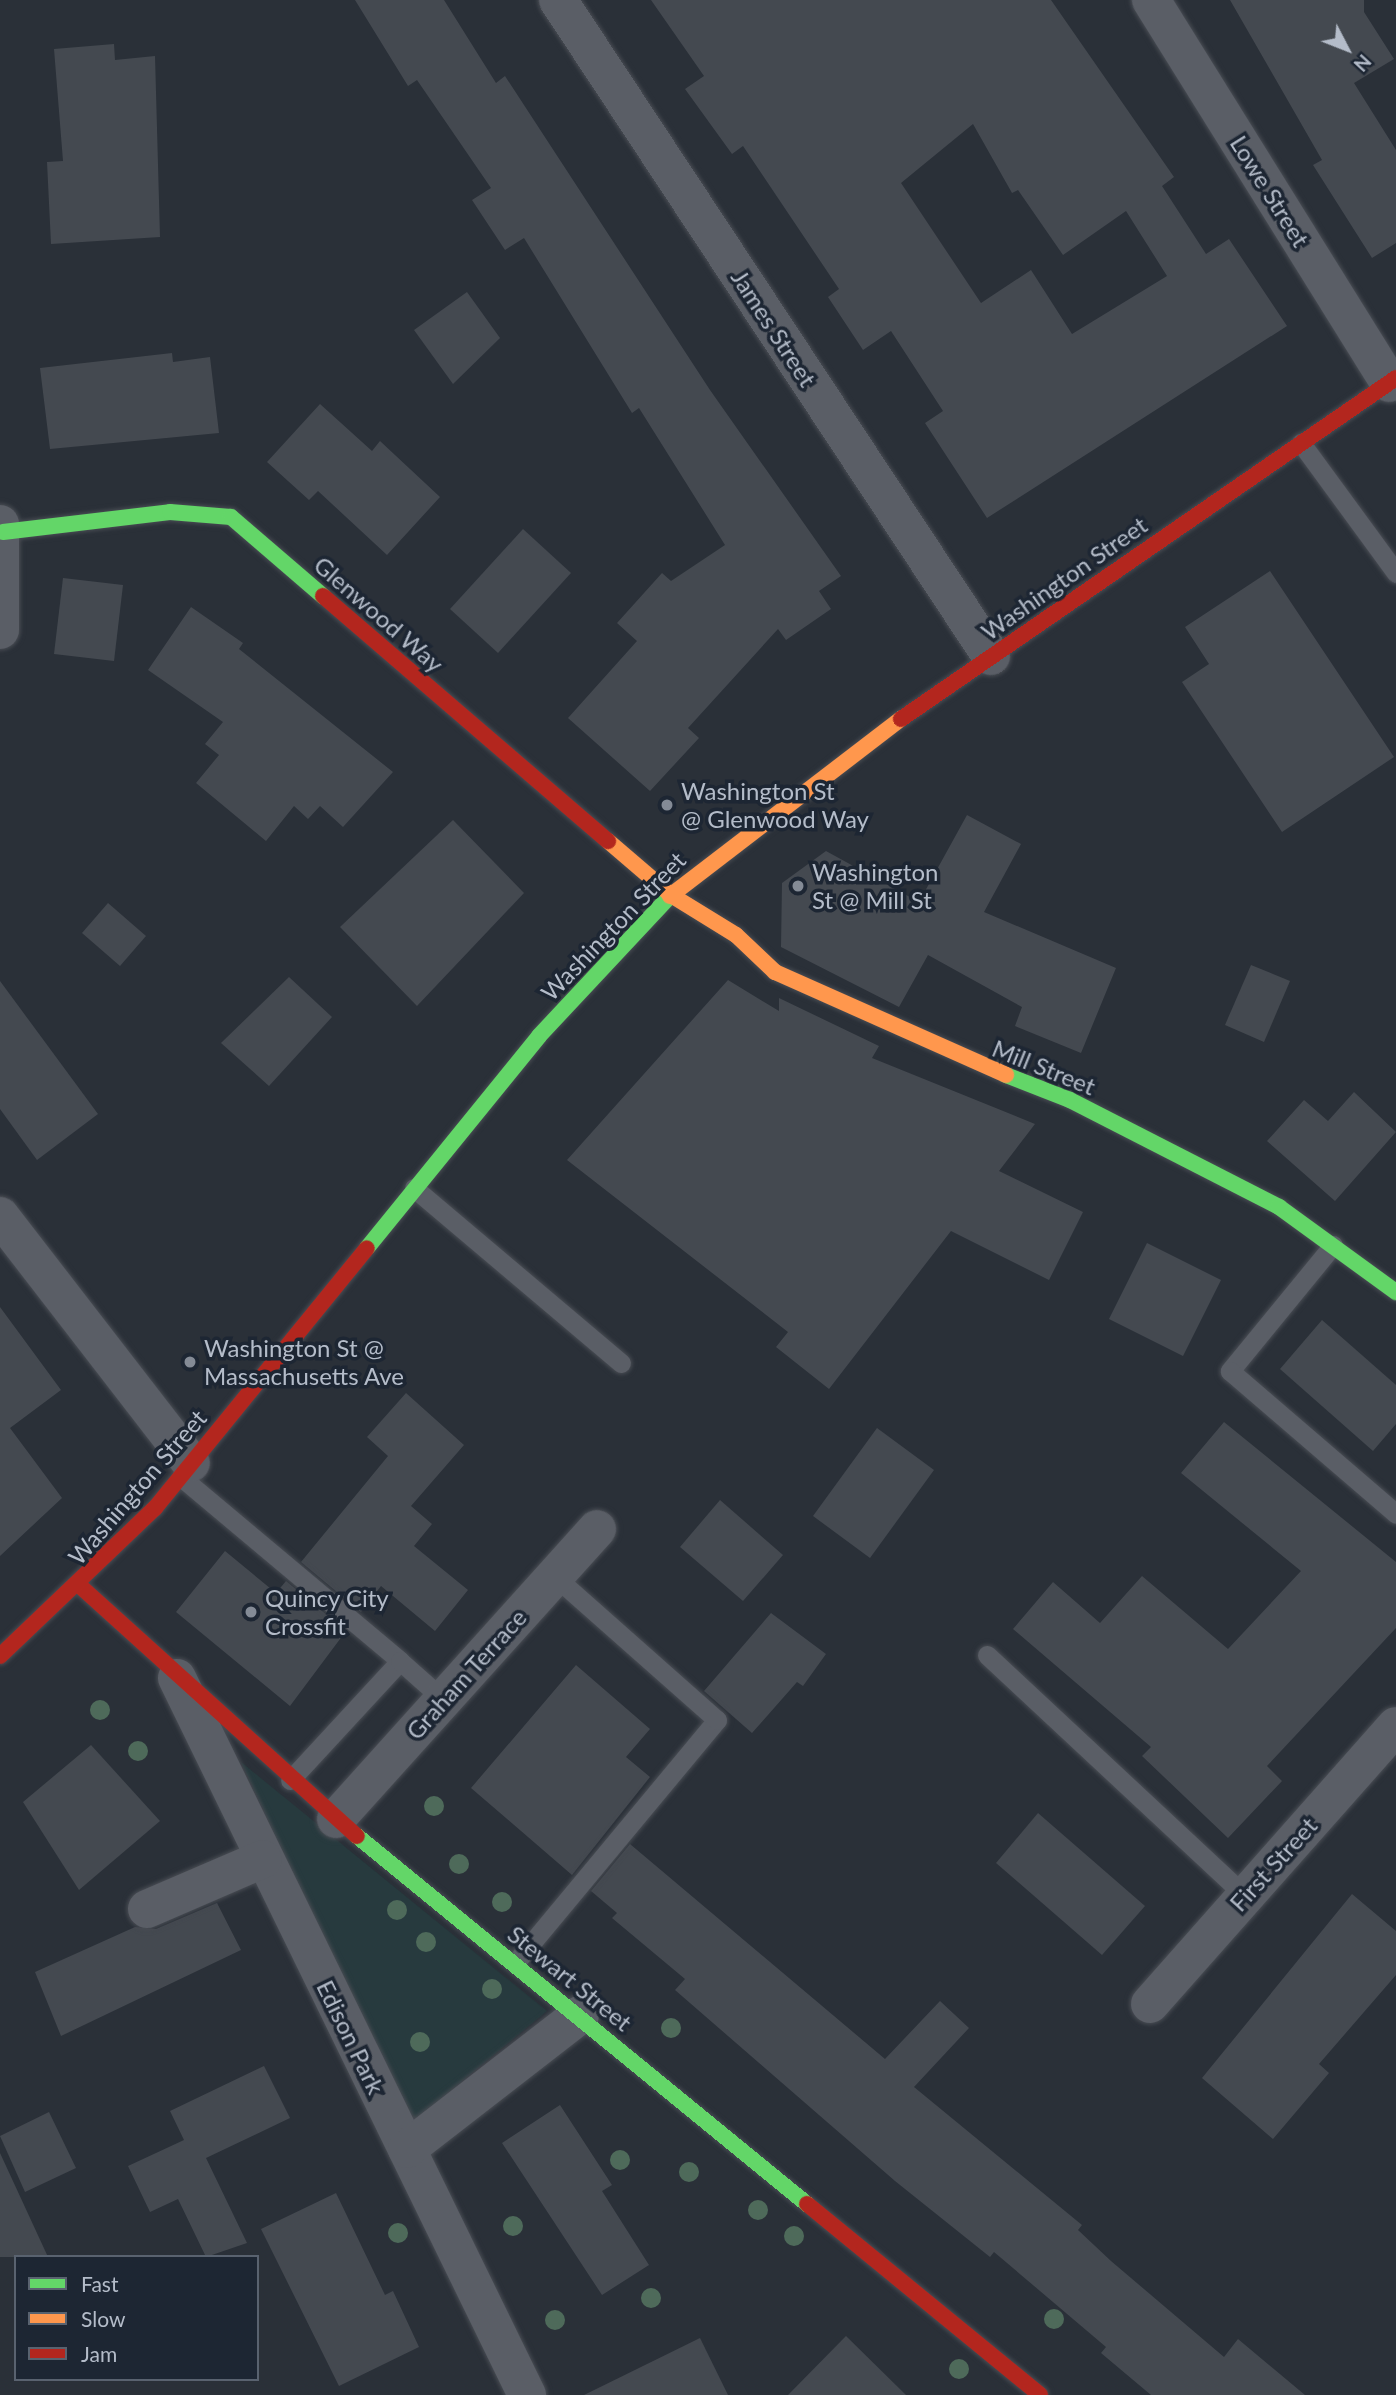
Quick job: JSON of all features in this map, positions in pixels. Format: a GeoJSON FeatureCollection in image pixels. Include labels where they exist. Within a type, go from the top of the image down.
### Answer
{"type":"FeatureCollection","features":[{"type":"Feature","properties":{"kind":"street","name":"James Street"},"geometry":{"type":"LineString","coordinates":[[558,0],[991,656]]}},
{"type":"Feature","properties":{"kind":"street","name":"Lowe Street"},"geometry":{"type":"LineString","coordinates":[[1151,0],[1393,380]]}},
{"type":"Feature","properties":{"kind":"street","name":"Washington Street"},"geometry":{"type":"LineString","coordinates":[[0,1656],[80,1586],[186,1470],[539,1036],[671,895],[847,756],[1393,380]]}},
{"type":"Feature","properties":{"kind":"street","name":"Glenwood Way"},"geometry":{"type":"LineString","coordinates":[[1,528],[170,512],[231,517],[671,895]]}},
{"type":"Feature","properties":{"kind":"street"},"geometry":{"type":"LineString","coordinates":[[0,630],[1,528]]}},
{"type":"Feature","properties":{"kind":"street","name":"Mill Street"},"geometry":{"type":"LineString","coordinates":[[671,895],[736,935],[791,982],[1070,1100],[1279,1207],[1396,1292]]}},
{"type":"Feature","properties":{"kind":"street"},"geometry":{"type":"LineString","coordinates":[[0,1216],[186,1470]]}},
{"type":"Feature","properties":{"kind":"street","name":"Graham Terrace"},"geometry":{"type":"LineString","coordinates":[[336,1819],[597,1529]]}},
{"type":"Feature","properties":{"kind":"street","name":"Stewart Street"},"geometry":{"type":"LineString","coordinates":[[80,1586],[177,1678],[336,1819],[580,2015],[1041,2395]]}},
{"type":"Feature","properties":{"kind":"street","name":"Edison Park"},"geometry":{"type":"LineString","coordinates":[[177,1678],[262,1859],[527,2395]]}},
{"type":"Feature","properties":{"kind":"street","name":"First Street"},"geometry":{"type":"LineString","coordinates":[[1150,2004],[1396,1726]]}},
{"type":"Feature","properties":{"kind":"street"},"geometry":{"type":"LineString","coordinates":[[147,1909],[262,1859]]}},
{"type":"Feature","properties":{"kind":"street"},"geometry":{"type":"LineString","coordinates":[[407,2150],[580,2015]]}},
{"type":"Feature","properties":{"kind":"lane"},"geometry":{"type":"LineString","coordinates":[[1301,443],[1396,573]]}},
{"type":"Feature","properties":{"kind":"lane"},"geometry":{"type":"LineString","coordinates":[[414,1188],[621,1363]]}},
{"type":"Feature","properties":{"kind":"lane"},"geometry":{"type":"LineString","coordinates":[[1333,1245],[1230,1371],[1396,1514]]}},
{"type":"Feature","properties":{"kind":"lane"},"geometry":{"type":"LineString","coordinates":[[186,1470],[443,1699]]}},
{"type":"Feature","properties":{"kind":"lane"},"geometry":{"type":"LineString","coordinates":[[515,1963],[717,1720],[554,1576]]}},
{"type":"Feature","properties":{"kind":"lane"},"geometry":{"type":"LineString","coordinates":[[986,1655],[1245,1896]]}},
{"type":"Feature","properties":{"kind":"lane"},"geometry":{"type":"LineString","coordinates":[[290,1780],[400,1661]]}},
{"type":"Feature","properties":{"kind":"green space"},"geometry":{"type":"Polygon","coordinates":[[[241,1762],[547,2011],[409,2125],[241,1762]]]}},
{"type":"Feature","properties":{"kind":"building"},"geometry":{"type":"Polygon","coordinates":[[[355,0],[444,0],[496,83],[505,76],[710,390],[841,576],[819,591],[831,609],[786,640],[778,629],[688,728],[699,738],[650,791],[568,718],[637,641],[617,623],[662,573],[671,581],[725,545],[639,408],[632,413],[524,238],[505,250],[472,200],[491,188],[417,80],[408,86],[355,0]]]}},
{"type":"Feature","properties":{"kind":"building"},"geometry":{"type":"Polygon","coordinates":[[[651,0],[1051,0],[1174,177],[1162,186],[1206,254],[1229,239],[1287,326],[987,518],[925,423],[943,411],[891,331],[863,350],[828,297],[839,289],[743,146],[732,154],[685,89],[704,76],[651,0]],[[973,124],[901,183],[981,303],[1031,270],[1072,334],[1167,276],[1126,211],[1063,255],[1018,190],[1012,193],[973,124]]]}},
{"type":"Feature","properties":{"kind":"building"},"geometry":{"type":"Polygon","coordinates":[[[1230,0],[1364,0],[1364,12],[1394,59],[1354,83],[1396,150],[1396,243],[1372,258],[1313,165],[1322,160],[1230,0]]]}},
{"type":"Feature","properties":{"kind":"building"},"geometry":{"type":"Polygon","coordinates":[[[114,44],[115,60],[155,56],[160,237],[51,244],[47,162],[63,161],[54,49],[114,44]]]}},
{"type":"Feature","properties":{"kind":"building"},"geometry":{"type":"Polygon","coordinates":[[[467,292],[500,338],[453,384],[414,330],[467,292]]]}},
{"type":"Feature","properties":{"kind":"building"},"geometry":{"type":"Polygon","coordinates":[[[172,353],[173,362],[210,357],[219,433],[50,449],[40,368],[172,353]]]}},
{"type":"Feature","properties":{"kind":"building"},"geometry":{"type":"Polygon","coordinates":[[[320,404],[372,451],[380,441],[440,497],[387,555],[318,491],[309,500],[267,462],[320,404]]]}},
{"type":"Feature","properties":{"kind":"building"},"geometry":{"type":"Polygon","coordinates":[[[523,529],[571,573],[498,653],[450,609],[523,529]]]}},
{"type":"Feature","properties":{"kind":"building"},"geometry":{"type":"Polygon","coordinates":[[[1270,571],[1394,757],[1282,832],[1182,682],[1209,664],[1185,627],[1270,571]]]}},
{"type":"Feature","properties":{"kind":"building"},"geometry":{"type":"Polygon","coordinates":[[[63,578],[123,585],[114,661],[54,654],[63,578]]]}},
{"type":"Feature","properties":{"kind":"building"},"geometry":{"type":"Polygon","coordinates":[[[191,607],[243,643],[239,649],[393,772],[343,827],[320,806],[308,819],[294,806],[266,841],[196,783],[219,755],[205,744],[223,722],[148,670],[191,607]]]}},
{"type":"Feature","properties":{"kind":"building"},"geometry":{"type":"Polygon","coordinates":[[[967,815],[1021,844],[984,912],[1116,968],[1081,1053],[1015,1026],[1022,1007],[928,955],[899,1007],[781,947],[782,883],[826,851],[919,902],[967,815]]]}},
{"type":"Feature","properties":{"kind":"building"},"geometry":{"type":"Polygon","coordinates":[[[453,820],[524,893],[417,1006],[340,927],[453,820]]]}},
{"type":"Feature","properties":{"kind":"building"},"geometry":{"type":"Polygon","coordinates":[[[108,903],[146,936],[120,966],[82,933],[108,903]]]}},
{"type":"Feature","properties":{"kind":"building"},"geometry":{"type":"Polygon","coordinates":[[[1251,965],[1290,981],[1264,1042],[1225,1025],[1251,965]]]}},
{"type":"Feature","properties":{"kind":"building"},"geometry":{"type":"Polygon","coordinates":[[[289,977],[332,1017],[269,1086],[221,1043],[289,977]]]}},
{"type":"Feature","properties":{"kind":"building"},"geometry":{"type":"Polygon","coordinates":[[[728,980],[779,1011],[779,998],[879,1046],[872,1058],[1035,1124],[999,1171],[1083,1212],[1049,1280],[951,1231],[829,1389],[776,1347],[788,1332],[567,1160],[728,980]]]}},
{"type":"Feature","properties":{"kind":"building"},"geometry":{"type":"Polygon","coordinates":[[[0,981],[98,1114],[37,1160],[0,1109],[0,981]]]}},
{"type":"Feature","properties":{"kind":"building"},"geometry":{"type":"Polygon","coordinates":[[[1354,1092],[1396,1132],[1335,1201],[1267,1141],[1304,1100],[1328,1121],[1354,1092]]]}},
{"type":"Feature","properties":{"kind":"building"},"geometry":{"type":"Polygon","coordinates":[[[1147,1243],[1221,1280],[1183,1356],[1109,1319],[1147,1243]]]}},
{"type":"Feature","properties":{"kind":"building"},"geometry":{"type":"Polygon","coordinates":[[[0,1307],[61,1390],[10,1428],[62,1498],[0,1556],[0,1307]]]}},
{"type":"Feature","properties":{"kind":"building"},"geometry":{"type":"Polygon","coordinates":[[[1322,1320],[1396,1385],[1396,1424],[1373,1451],[1280,1369],[1322,1320]]]}},
{"type":"Feature","properties":{"kind":"building"},"geometry":{"type":"Polygon","coordinates":[[[406,1393],[464,1445],[411,1506],[432,1524],[414,1546],[468,1590],[435,1631],[381,1586],[361,1612],[301,1562],[388,1456],[367,1437],[406,1393]]]}},
{"type":"Feature","properties":{"kind":"building"},"geometry":{"type":"Polygon","coordinates":[[[1224,1422],[1396,1562],[1396,1628],[1267,1766],[1282,1781],[1228,1838],[1142,1756],[1151,1747],[1013,1629],[1053,1582],[1100,1623],[1142,1576],[1228,1649],[1301,1571],[1181,1473],[1224,1422]]]}},
{"type":"Feature","properties":{"kind":"building"},"geometry":{"type":"Polygon","coordinates":[[[877,1428],[934,1470],[870,1558],[813,1516],[877,1428]]]}},
{"type":"Feature","properties":{"kind":"building"},"geometry":{"type":"Polygon","coordinates":[[[720,1500],[783,1555],[743,1601],[680,1547],[720,1500]]]}},
{"type":"Feature","properties":{"kind":"building"},"geometry":{"type":"Polygon","coordinates":[[[225,1551],[276,1593],[286,1581],[346,1631],[290,1706],[176,1612],[225,1551]]]}},
{"type":"Feature","properties":{"kind":"building"},"geometry":{"type":"Polygon","coordinates":[[[771,1613],[826,1654],[803,1686],[797,1682],[752,1733],[704,1691],[771,1613]]]}},
{"type":"Feature","properties":{"kind":"building"},"geometry":{"type":"Polygon","coordinates":[[[576,1665],[650,1729],[626,1757],[650,1777],[572,1875],[471,1788],[576,1665]]]}},
{"type":"Feature","properties":{"kind":"building"},"geometry":{"type":"Polygon","coordinates":[[[91,1745],[160,1821],[79,1890],[23,1802],[91,1745]]]}},
{"type":"Feature","properties":{"kind":"building"},"geometry":{"type":"Polygon","coordinates":[[[1038,1813],[1145,1906],[1102,1955],[996,1863],[1038,1813]]]}},
{"type":"Feature","properties":{"kind":"building"},"geometry":{"type":"Polygon","coordinates":[[[630,1844],[885,2059],[940,2001],[969,2028],[914,2087],[1082,2225],[1078,2230],[1111,2261],[1224,2357],[1238,2339],[1305,2395],[1151,2395],[1101,2353],[1106,2347],[994,2252],[990,2257],[895,2181],[675,1990],[685,1979],[612,1918],[617,1913],[591,1891],[630,1844]]]}},
{"type":"Feature","properties":{"kind":"building"},"geometry":{"type":"Polygon","coordinates":[[[1352,1894],[1396,1931],[1396,1975],[1319,2064],[1329,2073],[1273,2139],[1202,2078],[1352,1894]]]}},
{"type":"Feature","properties":{"kind":"building"},"geometry":{"type":"Polygon","coordinates":[[[217,1903],[241,1950],[61,2036],[35,1972],[135,1927],[156,1929],[217,1903]]]}},
{"type":"Feature","properties":{"kind":"building"},"geometry":{"type":"Polygon","coordinates":[[[264,2066],[290,2118],[206,2158],[247,2243],[205,2255],[178,2199],[150,2212],[128,2166],[184,2140],[170,2111],[264,2066]]]}},
{"type":"Feature","properties":{"kind":"building"},"geometry":{"type":"Polygon","coordinates":[[[560,2105],[612,2185],[602,2191],[649,2265],[602,2295],[502,2143],[560,2105]]]}},
{"type":"Feature","properties":{"kind":"building"},"geometry":{"type":"Polygon","coordinates":[[[49,2112],[76,2168],[25,2192],[0,2136],[49,2112]]]}},
{"type":"Feature","properties":{"kind":"building"},"geometry":{"type":"Polygon","coordinates":[[[0,2153],[47,2255],[0,2257],[0,2153]]]}},
{"type":"Feature","properties":{"kind":"building"},"geometry":{"type":"Polygon","coordinates":[[[336,2193],[385,2295],[393,2291],[419,2347],[339,2386],[261,2229],[336,2193]]]}},
{"type":"Feature","properties":{"kind":"building"},"geometry":{"type":"Polygon","coordinates":[[[846,2336],[906,2395],[788,2395],[846,2336]]]}},
{"type":"Feature","properties":{"kind":"building"},"geometry":{"type":"Polygon","coordinates":[[[700,2338],[728,2395],[584,2395],[700,2338]]]}},
{"type":"Feature","properties":{"kind":"traffic: fast"},"geometry":{"type":"LineString","coordinates":[[3,532],[170,512],[231,517],[323,596]]}},
{"type":"Feature","properties":{"kind":"traffic: fast"},"geometry":{"type":"LineString","coordinates":[[367,1248],[539,1036],[670,896]]}},
{"type":"Feature","properties":{"kind":"traffic: fast"},"geometry":{"type":"LineString","coordinates":[[1006,1075],[1070,1100],[1279,1207],[1396,1292]]}},
{"type":"Feature","properties":{"kind":"traffic: fast"},"geometry":{"type":"LineString","coordinates":[[357,1836],[807,2204]]}},
{"type":"Feature","properties":{"kind":"traffic: slow"},"geometry":{"type":"LineString","coordinates":[[670,896],[901,719]]}},
{"type":"Feature","properties":{"kind":"traffic: slow"},"geometry":{"type":"LineString","coordinates":[[608,841],[671,895],[736,935],[775,972],[1006,1075]]}},
{"type":"Feature","properties":{"kind":"traffic: jam"},"geometry":{"type":"LineString","coordinates":[[901,719],[1396,378]]}},
{"type":"Feature","properties":{"kind":"traffic: jam"},"geometry":{"type":"LineString","coordinates":[[323,596],[608,841]]}},
{"type":"Feature","properties":{"kind":"traffic: jam"},"geometry":{"type":"LineString","coordinates":[[0,1656],[155,1508],[367,1248]]}},
{"type":"Feature","properties":{"kind":"traffic: jam"},"geometry":{"type":"LineString","coordinates":[[80,1586],[357,1836]]}},
{"type":"Feature","properties":{"kind":"traffic: jam"},"geometry":{"type":"LineString","coordinates":[[807,2204],[1040,2395]]}},
{"type":"Feature","properties":{"kind":"place","name":"Washington St @ Glenwood Way"},"geometry":{"type":"Point","coordinates":[667,805]}},
{"type":"Feature","properties":{"kind":"place","name":"Washington St @ Mill St"},"geometry":{"type":"Point","coordinates":[798,886]}},
{"type":"Feature","properties":{"kind":"place","name":"Washington St @ Massachusetts Ave"},"geometry":{"type":"Point","coordinates":[190,1362]}},
{"type":"Feature","properties":{"kind":"place","name":"Quincy City Crossfit"},"geometry":{"type":"Point","coordinates":[251,1612]}}]}
